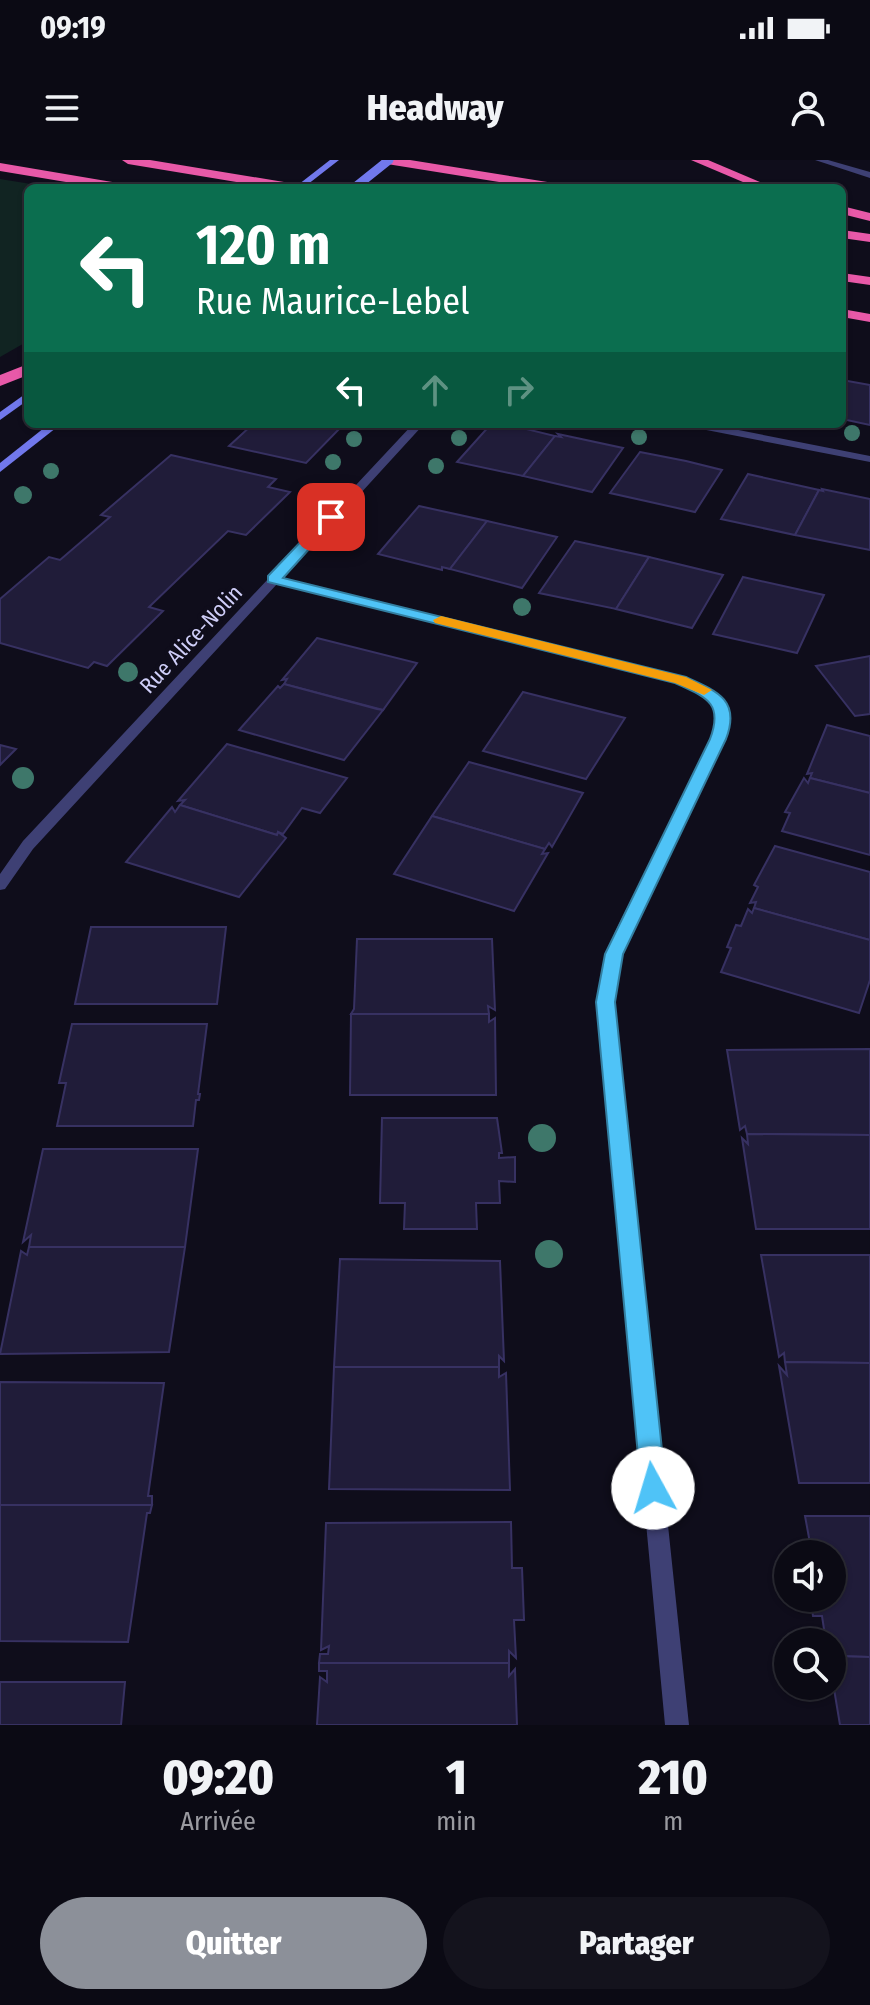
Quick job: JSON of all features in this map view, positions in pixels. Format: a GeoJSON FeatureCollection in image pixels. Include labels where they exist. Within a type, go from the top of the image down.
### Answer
{"type":"FeatureCollection","features":[{"type":"Feature","properties":{"kind":"highway"},"geometry":{"type":"LineString","coordinates":[[128,160],[273,184]]}},
{"type":"Feature","properties":{"kind":"highway"},"geometry":{"type":"LineString","coordinates":[[388,160],[535,184]]}},
{"type":"Feature","properties":{"kind":"highway"},"geometry":{"type":"LineString","coordinates":[[697,160],[758,184]]}},
{"type":"Feature","properties":{"kind":"highway"},"geometry":{"type":"LineString","coordinates":[[0,167],[100,184]]}},
{"type":"Feature","properties":{"kind":"highway"},"geometry":{"type":"LineString","coordinates":[[846,211],[870,217]]}},
{"type":"Feature","properties":{"kind":"highway"},"geometry":{"type":"LineString","coordinates":[[846,235],[870,238]]}},
{"type":"Feature","properties":{"kind":"highway"},"geometry":{"type":"LineString","coordinates":[[846,278],[870,281]]}},
{"type":"Feature","properties":{"kind":"highway"},"geometry":{"type":"LineString","coordinates":[[846,314],[870,318]]}},
{"type":"Feature","properties":{"kind":"highway"},"geometry":{"type":"LineString","coordinates":[[0,381],[24,371]]}},
{"type":"Feature","properties":{"kind":"main road"},"geometry":{"type":"LineString","coordinates":[[302,184],[335,160]]}},
{"type":"Feature","properties":{"kind":"main road"},"geometry":{"type":"LineString","coordinates":[[359,184],[388,160]]}},
{"type":"Feature","properties":{"kind":"main road"},"geometry":{"type":"LineString","coordinates":[[0,417],[24,398]]}},
{"type":"Feature","properties":{"kind":"main road"},"geometry":{"type":"LineString","coordinates":[[0,469],[51,428]]}},
{"type":"Feature","properties":{"kind":"street"},"geometry":{"type":"LineString","coordinates":[[819,160],[870,175]]}},
{"type":"Feature","properties":{"kind":"street","name":"Rue Alice-Nolin"},"geometry":{"type":"LineString","coordinates":[[0,885],[28,845],[415,428]]}},
{"type":"Feature","properties":{"kind":"street"},"geometry":{"type":"LineString","coordinates":[[711,428],[870,459]]}},
{"type":"Feature","properties":{"kind":"street"},"geometry":{"type":"LineString","coordinates":[[273,579],[680,680],[710,694],[722,708],[724,723],[718,739],[614,954],[605,1002],[677,1725]]}},
{"type":"Feature","properties":{"kind":"green space"},"geometry":{"type":"Polygon","coordinates":[[[0,179],[31,184],[24,184],[24,343],[0,357],[0,179]]]}},
{"type":"Feature","properties":{"kind":"building"},"geometry":{"type":"Polygon","coordinates":[[[846,381],[870,385],[870,425],[846,420],[846,381]]]}},
{"type":"Feature","properties":{"kind":"building"},"geometry":{"type":"Polygon","coordinates":[[[249,428],[340,428],[306,463],[229,446],[249,428]]]}},
{"type":"Feature","properties":{"kind":"building"},"geometry":{"type":"Polygon","coordinates":[[[487,428],[522,428],[555,436],[523,476],[457,462],[487,428]]]}},
{"type":"Feature","properties":{"kind":"building"},"geometry":{"type":"Polygon","coordinates":[[[558,434],[623,448],[592,492],[523,476],[555,436],[561,437],[558,434]]]}},
{"type":"Feature","properties":{"kind":"building"},"geometry":{"type":"Polygon","coordinates":[[[640,452],[722,470],[695,512],[610,493],[640,452]]]}},
{"type":"Feature","properties":{"kind":"building"},"geometry":{"type":"Polygon","coordinates":[[[171,455],[276,479],[268,487],[290,492],[246,535],[228,531],[149,607],[163,611],[107,666],[94,662],[88,668],[0,643],[0,599],[49,557],[60,560],[110,517],[101,515],[171,455]]]}},
{"type":"Feature","properties":{"kind":"building"},"geometry":{"type":"Polygon","coordinates":[[[748,474],[819,490],[795,535],[721,519],[748,474]]]}},
{"type":"Feature","properties":{"kind":"building"},"geometry":{"type":"Polygon","coordinates":[[[822,489],[870,499],[870,550],[795,535],[822,489]]]}},
{"type":"Feature","properties":{"kind":"building"},"geometry":{"type":"Polygon","coordinates":[[[419,506],[487,521],[450,569],[442,567],[442,570],[378,554],[419,506]]]}},
{"type":"Feature","properties":{"kind":"building"},"geometry":{"type":"Polygon","coordinates":[[[487,521],[557,537],[522,588],[450,569],[487,521]]]}},
{"type":"Feature","properties":{"kind":"building"},"geometry":{"type":"Polygon","coordinates":[[[575,541],[649,557],[616,609],[539,593],[575,541]]]}},
{"type":"Feature","properties":{"kind":"building"},"geometry":{"type":"Polygon","coordinates":[[[649,557],[723,575],[692,628],[616,609],[649,557]]]}},
{"type":"Feature","properties":{"kind":"building"},"geometry":{"type":"Polygon","coordinates":[[[743,577],[824,595],[797,653],[713,634],[743,577]]]}},
{"type":"Feature","properties":{"kind":"building"},"geometry":{"type":"Polygon","coordinates":[[[317,638],[417,663],[383,710],[284,684],[287,679],[282,680],[317,638]]]}},
{"type":"Feature","properties":{"kind":"building"},"geometry":{"type":"Polygon","coordinates":[[[870,656],[870,714],[855,716],[816,666],[870,656]]]}},
{"type":"Feature","properties":{"kind":"building"},"geometry":{"type":"Polygon","coordinates":[[[284,684],[383,710],[344,760],[239,730],[278,686],[280,688],[284,684]]]}},
{"type":"Feature","properties":{"kind":"building"},"geometry":{"type":"Polygon","coordinates":[[[523,692],[625,718],[586,779],[483,751],[523,692]]]}},
{"type":"Feature","properties":{"kind":"building"},"geometry":{"type":"Polygon","coordinates":[[[827,725],[870,736],[870,793],[810,778],[812,773],[807,774],[827,725]]]}},
{"type":"Feature","properties":{"kind":"building"},"geometry":{"type":"Polygon","coordinates":[[[227,744],[347,778],[320,813],[302,808],[283,834],[278,832],[277,835],[180,805],[185,800],[178,801],[227,744]]]}},
{"type":"Feature","properties":{"kind":"building"},"geometry":{"type":"Polygon","coordinates":[[[0,745],[16,749],[0,765],[0,745]]]}},
{"type":"Feature","properties":{"kind":"building"},"geometry":{"type":"Polygon","coordinates":[[[469,762],[583,793],[552,847],[549,843],[545,849],[432,816],[469,762]]]}},
{"type":"Feature","properties":{"kind":"building"},"geometry":{"type":"Polygon","coordinates":[[[804,778],[808,783],[810,778],[870,793],[870,855],[782,831],[790,813],[785,812],[804,778]]]}},
{"type":"Feature","properties":{"kind":"building"},"geometry":{"type":"Polygon","coordinates":[[[180,805],[277,835],[278,832],[286,838],[239,897],[126,862],[172,807],[175,812],[180,805]]]}},
{"type":"Feature","properties":{"kind":"building"},"geometry":{"type":"Polygon","coordinates":[[[432,816],[545,849],[542,854],[548,853],[514,911],[394,874],[432,816]]]}},
{"type":"Feature","properties":{"kind":"building"},"geometry":{"type":"Polygon","coordinates":[[[775,846],[870,872],[870,940],[754,908],[756,902],[750,903],[758,887],[754,885],[775,846]]]}},
{"type":"Feature","properties":{"kind":"building"},"geometry":{"type":"Polygon","coordinates":[[[754,908],[870,940],[870,980],[859,1013],[721,972],[736,925],[741,926],[748,909],[752,913],[754,908]]]}},
{"type":"Feature","properties":{"kind":"building"},"geometry":{"type":"Polygon","coordinates":[[[91,927],[226,927],[217,1004],[75,1004],[91,927]]]}},
{"type":"Feature","properties":{"kind":"building"},"geometry":{"type":"Polygon","coordinates":[[[357,939],[492,939],[495,1010],[488,1006],[489,1014],[351,1014],[354,1009],[357,939]]]}},
{"type":"Feature","properties":{"kind":"building"},"geometry":{"type":"Polygon","coordinates":[[[351,1014],[489,1014],[489,1022],[495,1018],[496,1095],[350,1095],[351,1014]]]}},
{"type":"Feature","properties":{"kind":"building"},"geometry":{"type":"Polygon","coordinates":[[[72,1024],[207,1024],[200,1094],[199,1100],[196,1100],[193,1126],[57,1126],[66,1083],[59,1083],[72,1024]]]}},
{"type":"Feature","properties":{"kind":"building"},"geometry":{"type":"Polygon","coordinates":[[[870,1049],[870,1135],[747,1134],[745,1126],[740,1130],[727,1050],[870,1049]]]}},
{"type":"Feature","properties":{"kind":"building"},"geometry":{"type":"Polygon","coordinates":[[[382,1118],[497,1118],[502,1153],[499,1153],[499,1158],[515,1157],[515,1182],[499,1181],[500,1203],[476,1203],[477,1229],[404,1229],[405,1203],[380,1203],[382,1118]]]}},
{"type":"Feature","properties":{"kind":"building"},"geometry":{"type":"Polygon","coordinates":[[[747,1134],[870,1135],[870,1229],[756,1229],[742,1138],[748,1144],[747,1134]]]}},
{"type":"Feature","properties":{"kind":"building"},"geometry":{"type":"Polygon","coordinates":[[[43,1149],[198,1149],[185,1247],[29,1247],[31,1235],[23,1242],[43,1149]]]}},
{"type":"Feature","properties":{"kind":"building"},"geometry":{"type":"Polygon","coordinates":[[[29,1247],[185,1247],[169,1352],[0,1354],[21,1251],[27,1255],[29,1247]]]}},
{"type":"Feature","properties":{"kind":"building"},"geometry":{"type":"Polygon","coordinates":[[[761,1255],[870,1255],[870,1363],[785,1362],[784,1353],[779,1357],[761,1255]]]}},
{"type":"Feature","properties":{"kind":"building"},"geometry":{"type":"Polygon","coordinates":[[[340,1259],[500,1261],[504,1361],[499,1356],[499,1367],[334,1367],[340,1259]]]}},
{"type":"Feature","properties":{"kind":"building"},"geometry":{"type":"Polygon","coordinates":[[[785,1362],[870,1363],[870,1483],[799,1483],[779,1366],[787,1375],[785,1362]]]}},
{"type":"Feature","properties":{"kind":"building"},"geometry":{"type":"Polygon","coordinates":[[[334,1367],[499,1367],[499,1377],[506,1373],[510,1490],[329,1489],[334,1367]]]}},
{"type":"Feature","properties":{"kind":"building"},"geometry":{"type":"Polygon","coordinates":[[[0,1382],[164,1383],[148,1496],[152,1496],[152,1505],[0,1505],[0,1382]]]}},
{"type":"Feature","properties":{"kind":"building"},"geometry":{"type":"Polygon","coordinates":[[[0,1505],[152,1505],[150,1513],[147,1513],[128,1642],[0,1641],[0,1505]]]}},
{"type":"Feature","properties":{"kind":"building"},"geometry":{"type":"Polygon","coordinates":[[[805,1516],[870,1516],[870,1657],[846,1656],[846,1628],[824,1628],[822,1616],[813,1616],[812,1612],[846,1612],[846,1540],[809,1540],[805,1516]]]}},
{"type":"Feature","properties":{"kind":"building"},"geometry":{"type":"Polygon","coordinates":[[[511,1522],[512,1568],[522,1568],[524,1620],[514,1620],[516,1658],[509,1651],[509,1663],[319,1663],[320,1654],[328,1654],[329,1646],[321,1650],[326,1523],[511,1522]]]}},
{"type":"Feature","properties":{"kind":"building"},"geometry":{"type":"Polygon","coordinates":[[[846,1656],[870,1657],[870,1725],[840,1725],[836,1700],[846,1700],[846,1656]]]}},
{"type":"Feature","properties":{"kind":"building"},"geometry":{"type":"Polygon","coordinates":[[[319,1663],[509,1663],[509,1676],[515,1669],[517,1725],[317,1725],[320,1677],[327,1682],[327,1671],[319,1671],[319,1663]]]}},
{"type":"Feature","properties":{"kind":"building"},"geometry":{"type":"Polygon","coordinates":[[[0,1682],[125,1682],[121,1725],[0,1725],[0,1682]]]}},
{"type":"Feature","properties":{"kind":"slow traffic"},"geometry":{"type":"LineString","coordinates":[[441,620],[680,680],[704,690]]}},
{"type":"Feature","properties":{"kind":"route"},"geometry":{"type":"LineString","coordinates":[[331,517],[273,579],[680,680],[710,694],[722,708],[724,723],[718,739],[614,954],[605,1002],[653,1488]]}}]}
